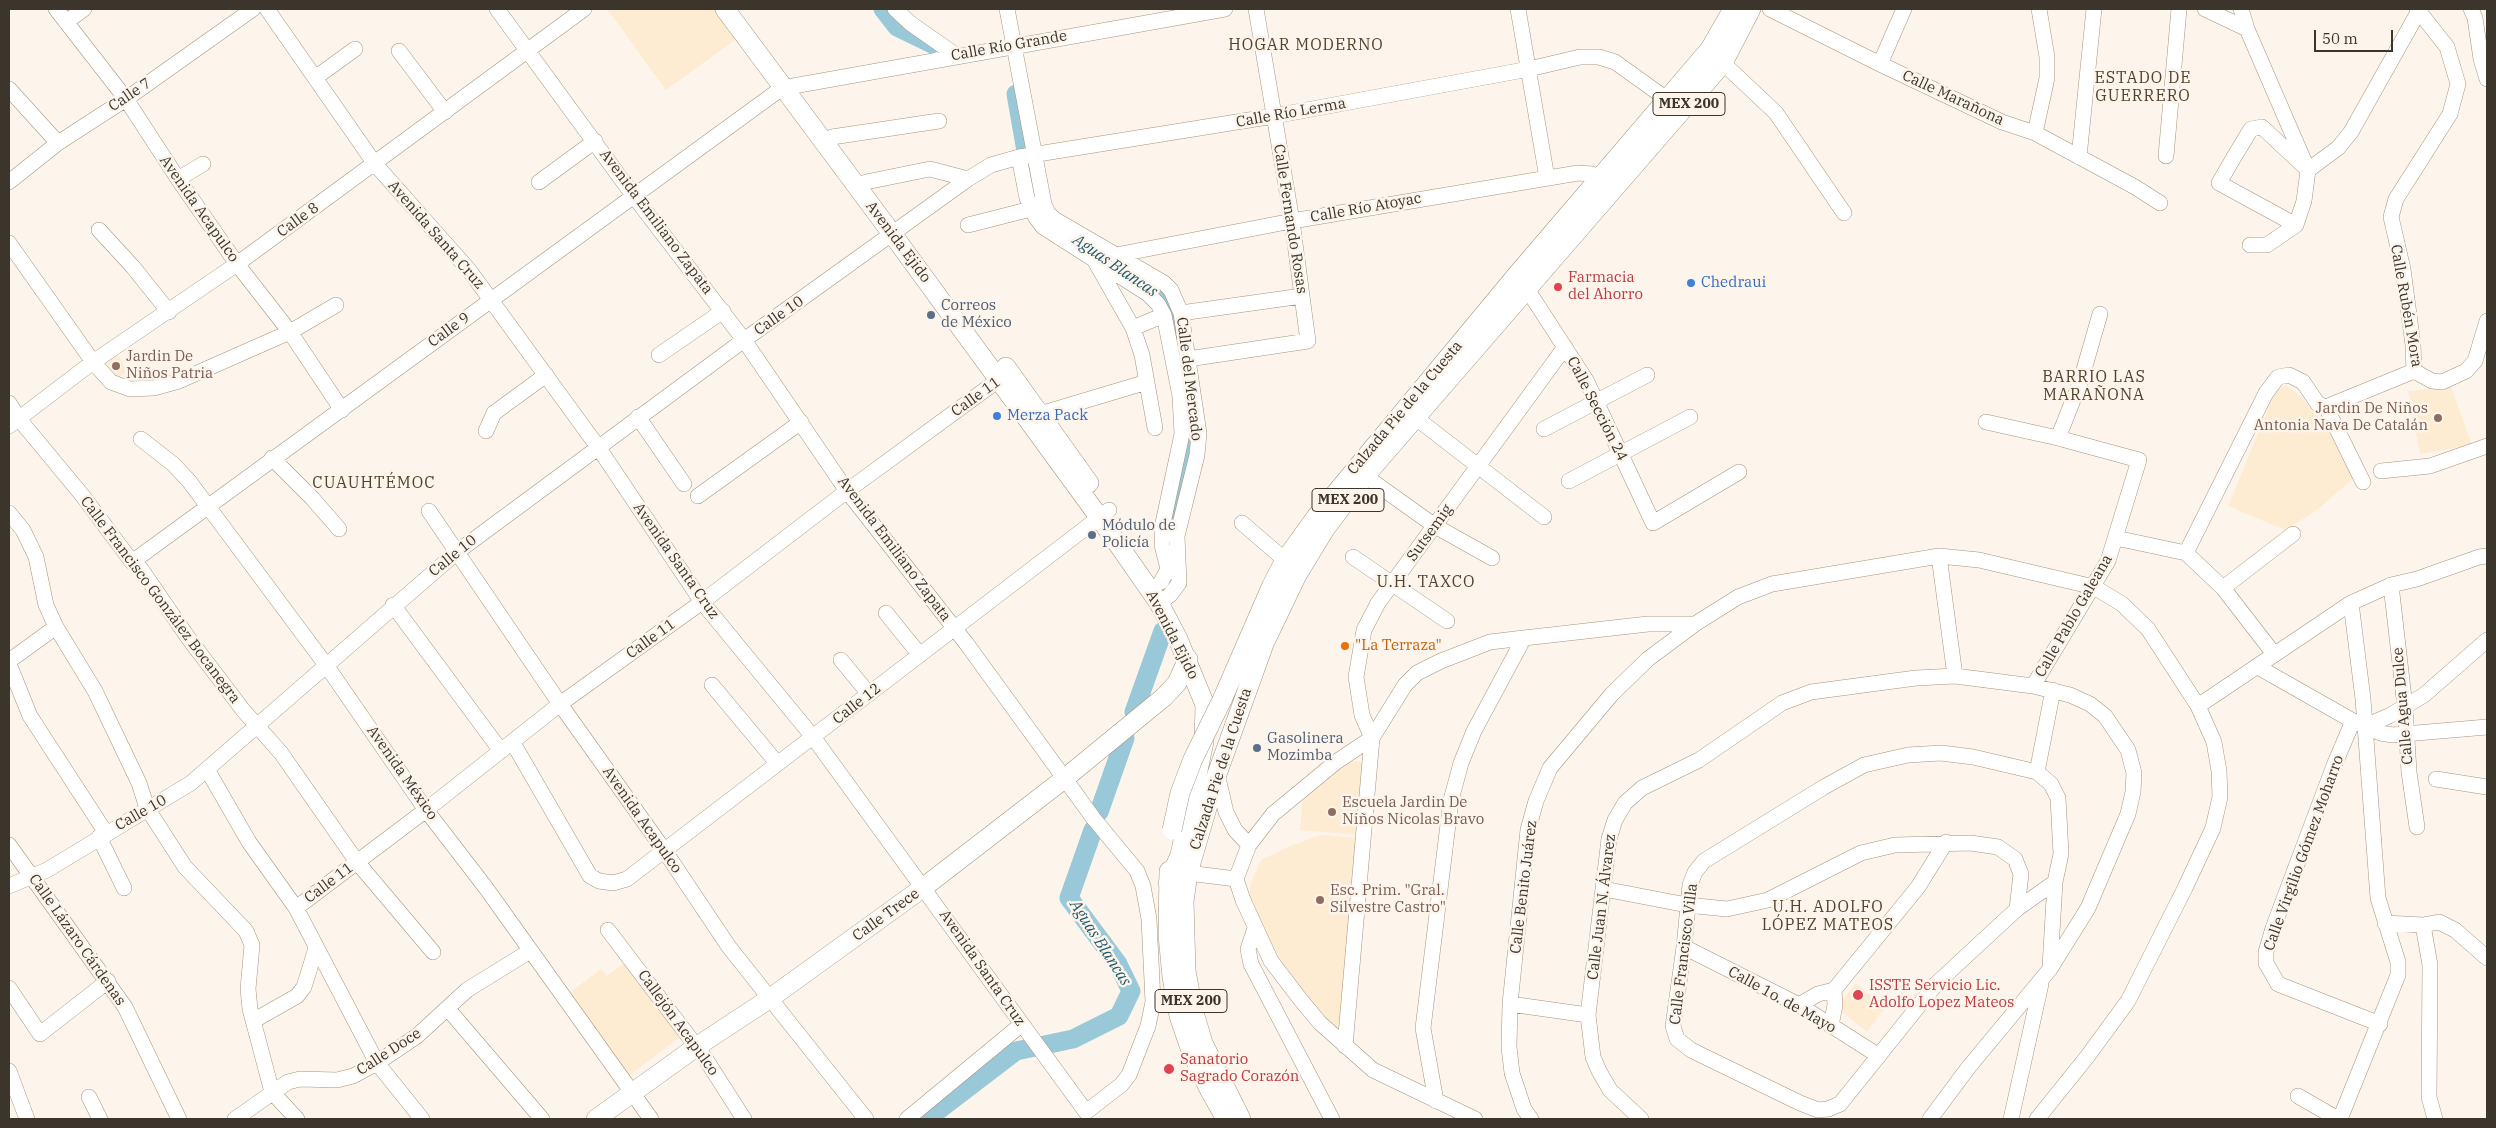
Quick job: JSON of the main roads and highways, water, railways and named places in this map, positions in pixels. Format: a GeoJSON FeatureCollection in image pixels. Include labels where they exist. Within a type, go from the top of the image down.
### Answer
{"type":"FeatureCollection","features":[{"type":"Feature","properties":{"kind":"main road","name":"Avenida Ejido"},"geometry":{"type":"LineString","coordinates":[[724,9],[787,86],[898,232],[1163,593],[1199,654],[1215,697],[1216,743],[1188,856],[1188,873]]}},
{"type":"Feature","properties":{"kind":"main road","name":"Avenida Ejido"},"geometry":{"type":"LineString","coordinates":[[736,9],[787,86],[832,137],[866,182],[898,232]]}},
{"type":"Feature","properties":{"kind":"main road","name":"Calzada Pie de la Cuesta"},"geometry":{"type":"LineString","coordinates":[[1226,1119],[1195,1058],[1179,1016],[1169,952],[1168,882],[1172,830],[1180,793],[1193,759],[1223,700],[1254,624],[1285,560],[1331,496],[1521,283],[1606,184],[1668,99],[1710,49],[1734,9]]}},
{"type":"Feature","properties":{"kind":"main road","name":"Calzada Pie de la Cuesta"},"geometry":{"type":"LineString","coordinates":[[1606,184],[1684,111],[1723,63],[1751,9]]}},
{"type":"Feature","properties":{"kind":"main road","name":"Calzada Pie de la Cuesta"},"geometry":{"type":"LineString","coordinates":[[1241,1119],[1203,1043],[1193,1009],[1186,971],[1184,932],[1184,902],[1188,873],[1217,774],[1223,700],[1264,644],[1297,575],[1325,529],[1365,476],[1416,418],[1521,283]]}},
{"type":"Feature","properties":{"kind":"main road","name":"Avenida Ejido"},"geometry":{"type":"LineString","coordinates":[[1163,593],[1188,659],[1223,700],[1204,742],[1180,855],[1168,882]]}},
{"type":"Feature","properties":{"kind":"main road","name":"Calle Trece"},"geometry":{"type":"LineString","coordinates":[[596,1119],[696,1047],[769,999],[924,887],[1064,779],[1164,697],[1177,683],[1188,659]]}},
{"type":"Feature","properties":{"kind":"main road"},"geometry":{"type":"LineString","coordinates":[[1164,697],[1223,700]]}},
{"type":"Feature","properties":{"kind":"waterway","name":"Aguas Blancas"},"geometry":{"type":"LineString","coordinates":[[883,9],[897,27],[932,44]]}},
{"type":"Feature","properties":{"kind":"waterway","name":"Aguas Blancas"},"geometry":{"type":"LineString","coordinates":[[1016,94],[1029,168],[1038,210],[1041,213]]}},
{"type":"Feature","properties":{"kind":"waterway","name":"Aguas Blancas"},"geometry":{"type":"LineString","coordinates":[[1083,244],[1155,289],[1170,307],[1176,338]]}},
{"type":"Feature","properties":{"kind":"waterway","name":"Aguas Blancas"},"geometry":{"type":"LineString","coordinates":[[1171,549],[1173,520],[1191,450],[1187,410]]}},
{"type":"Feature","properties":{"kind":"waterway","name":"Aguas Blancas"},"geometry":{"type":"LineString","coordinates":[[1134,712],[1163,631]]}},
{"type":"Feature","properties":{"kind":"waterway","name":"Aguas Blancas"},"geometry":{"type":"LineString","coordinates":[[1099,812],[1125,738]]}},
{"type":"Feature","properties":{"kind":"waterway","name":"Aguas Blancas"},"geometry":{"type":"LineString","coordinates":[[927,1119],[1016,1051],[1073,1039],[1119,1016],[1131,991],[1118,964],[1069,898],[1093,830]]}},
{"type":"Feature","properties":{"kind":"place","name":"Chedraui"},"geometry":{"type":"Point","coordinates":[1691,283]}},
{"type":"Feature","properties":{"kind":"place","name":"Farmacia del Ahorro"},"geometry":{"type":"Point","coordinates":[1558,287]}},
{"type":"Feature","properties":{"kind":"place","name":"Correos de México"},"geometry":{"type":"Point","coordinates":[931,315]}},
{"type":"Feature","properties":{"kind":"place","name":"Jardin De Niños Patria"},"geometry":{"type":"Point","coordinates":[116,366]}},
{"type":"Feature","properties":{"kind":"place","name":"Merza Pack"},"geometry":{"type":"Point","coordinates":[997,416]}},
{"type":"Feature","properties":{"kind":"place","name":"Jardin De Niños Antonia Nava De Catalán"},"geometry":{"type":"Point","coordinates":[2438,418]}},
{"type":"Feature","properties":{"kind":"place","name":"Módulo de Policía"},"geometry":{"type":"Point","coordinates":[1092,535]}},
{"type":"Feature","properties":{"kind":"place","name":"\"La Terraza\""},"geometry":{"type":"Point","coordinates":[1345,646]}},
{"type":"Feature","properties":{"kind":"place","name":"Gasolinera Mozimba"},"geometry":{"type":"Point","coordinates":[1257,748]}},
{"type":"Feature","properties":{"kind":"place","name":"Escuela Jardin De Niños Nicolas Bravo"},"geometry":{"type":"Point","coordinates":[1332,812]}},
{"type":"Feature","properties":{"kind":"place","name":"Esc. Prim. \"Gral. Silvestre Castro\""},"geometry":{"type":"Point","coordinates":[1320,900]}},
{"type":"Feature","properties":{"kind":"place","name":"ISSTE Servicio Lic. Adolfo Lopez Mateos"},"geometry":{"type":"Point","coordinates":[1858,995]}},
{"type":"Feature","properties":{"kind":"place","name":"Sanatorio Sagrado Corazón"},"geometry":{"type":"Point","coordinates":[1169,1069]}},
{"type":"Feature","properties":{"kind":"district","name":"HOGAR MODERNO"},"geometry":{"type":"Point","coordinates":[1306,45]}},
{"type":"Feature","properties":{"kind":"district","name":"ESTADO DE GUERRERO"},"geometry":{"type":"Point","coordinates":[2143,87]}},
{"type":"Feature","properties":{"kind":"district","name":"BARRIO LAS MARAÑONA"},"geometry":{"type":"Point","coordinates":[2094,386]}},
{"type":"Feature","properties":{"kind":"district","name":"CUAUHTÉMOC"},"geometry":{"type":"Point","coordinates":[374,483]}},
{"type":"Feature","properties":{"kind":"district","name":"U.H. TAXCO"},"geometry":{"type":"Point","coordinates":[1426,582]}},
{"type":"Feature","properties":{"kind":"district","name":"U.H. ADOLFO LÓPEZ MATEOS"},"geometry":{"type":"Point","coordinates":[1828,916]}}]}
